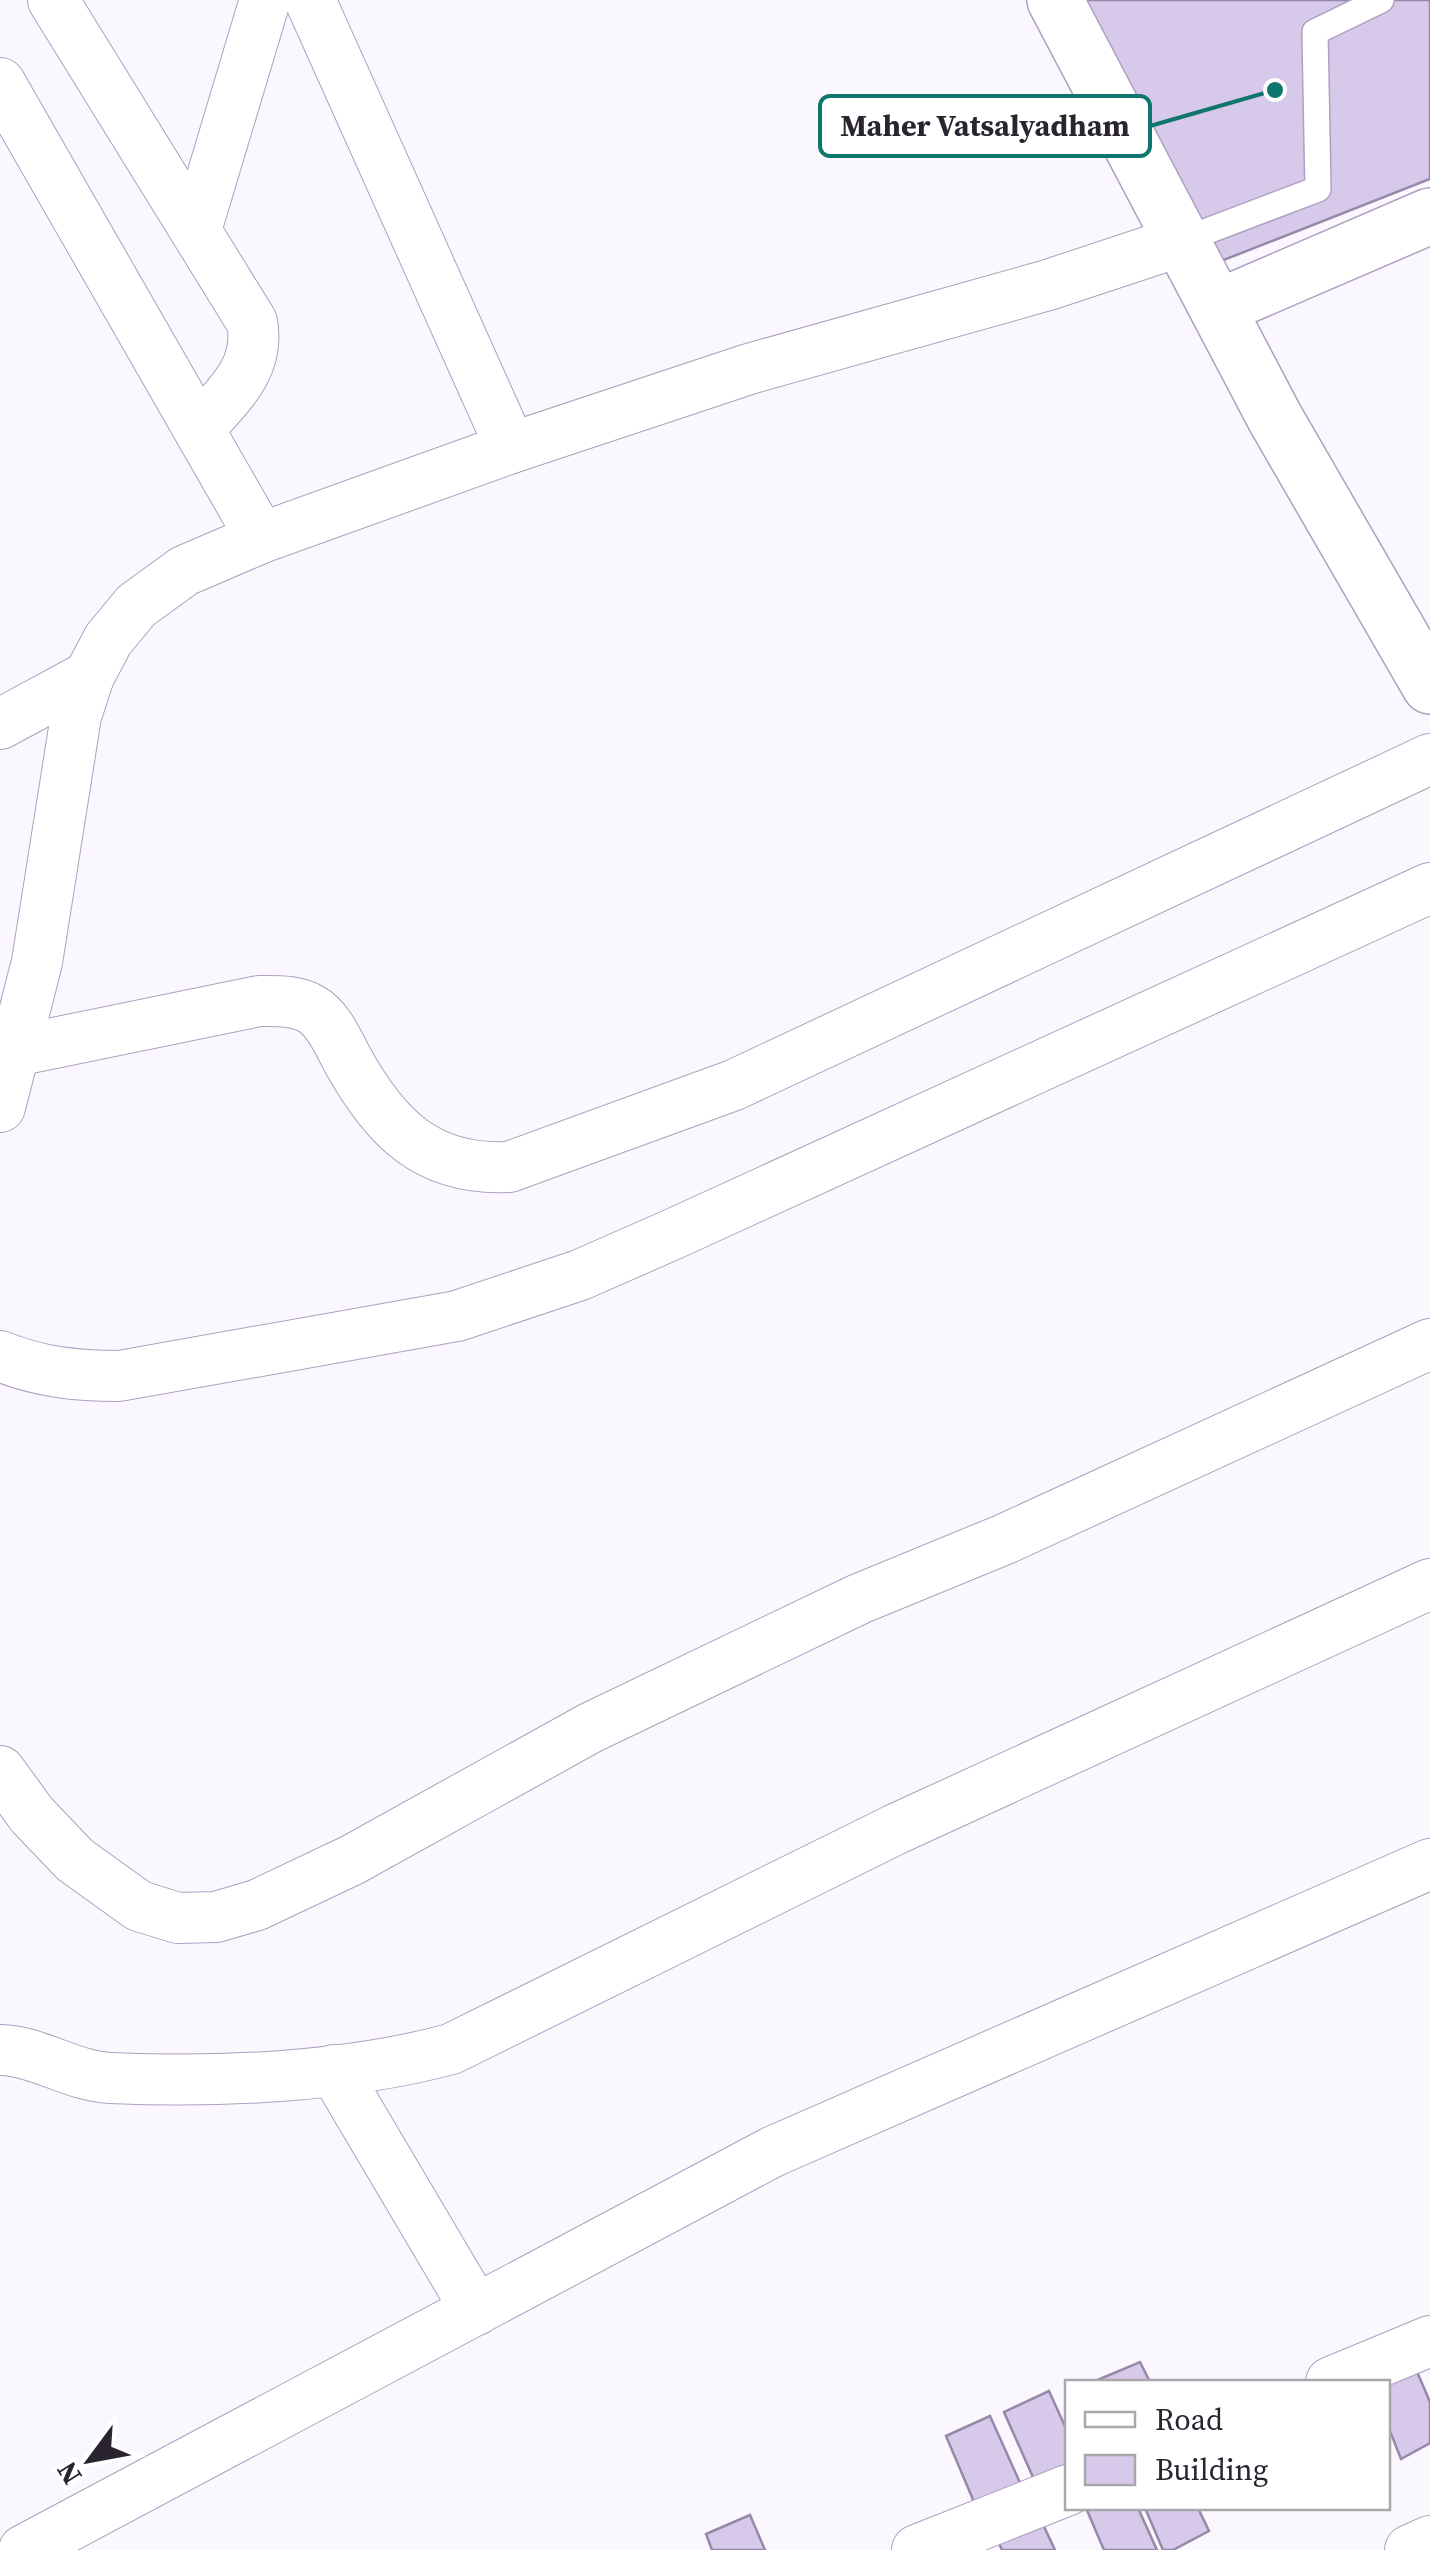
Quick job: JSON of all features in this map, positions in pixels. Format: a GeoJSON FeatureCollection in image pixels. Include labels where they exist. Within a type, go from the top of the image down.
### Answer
{"type":"FeatureCollection","features":[{"type":"Feature","properties":{"kind":"street"},"geometry":{"type":"LineString","coordinates":[[53,0],[252,322],[257,345],[240,381],[198,429]]}},
{"type":"Feature","properties":{"kind":"street"},"geometry":{"type":"LineString","coordinates":[[196,230],[264,0]]}},
{"type":"Feature","properties":{"kind":"street"},"geometry":{"type":"LineString","coordinates":[[310,0],[512,448]]}},
{"type":"Feature","properties":{"kind":"street"},"geometry":{"type":"LineString","coordinates":[[1055,0],[1326,509],[1430,686]]}},
{"type":"Feature","properties":{"kind":"street"},"geometry":{"type":"LineString","coordinates":[[0,83],[261,538]]}},
{"type":"Feature","properties":{"kind":"street"},"geometry":{"type":"LineString","coordinates":[[1219,308],[1430,216]]}},
{"type":"Feature","properties":{"kind":"street"},"geometry":{"type":"LineString","coordinates":[[0,1108],[37,962],[66,760],[89,676],[108,640],[136,606],[184,571],[261,538],[512,448],[749,369],[1048,286],[1181,241]]}},
{"type":"Feature","properties":{"kind":"street"},"geometry":{"type":"LineString","coordinates":[[9,702],[89,676]]}},
{"type":"Feature","properties":{"kind":"street"},"geometry":{"type":"LineString","coordinates":[[15,1052],[259,1001],[290,1001],[315,1011],[333,1032],[362,1086],[400,1130],[440,1160],[472,1168],[509,1166],[734,1085],[1430,759]]}},
{"type":"Feature","properties":{"kind":"street"},"geometry":{"type":"LineString","coordinates":[[0,1356],[26,1366],[78,1376],[120,1376],[457,1316],[580,1275],[671,1235],[1430,888]]}},
{"type":"Feature","properties":{"kind":"street"},"geometry":{"type":"LineString","coordinates":[[0,1771],[32,1815],[75,1860],[139,1906],[178,1918],[216,1917],[257,1905],[352,1860],[608,1719],[859,1599],[1005,1539],[1430,1344]]}},
{"type":"Feature","properties":{"kind":"street"},"geometry":{"type":"LineString","coordinates":[[0,2050],[108,2078],[334,2070],[400,2062],[451,2048],[896,1829],[1430,1584]]}},
{"type":"Feature","properties":{"kind":"street"},"geometry":{"type":"LineString","coordinates":[[24,2550],[772,2152],[1430,1864]]}},
{"type":"Feature","properties":{"kind":"street"},"geometry":{"type":"LineString","coordinates":[[334,2070],[476,2310]]}},
{"type":"Feature","properties":{"kind":"street"},"geometry":{"type":"LineString","coordinates":[[1336,2380],[1430,2341]]}},
{"type":"Feature","properties":{"kind":"street"},"geometry":{"type":"LineString","coordinates":[[917,2550],[1065,2491]]}},
{"type":"Feature","properties":{"kind":"street"},"geometry":{"type":"LineString","coordinates":[[1410,2550],[1430,2541]]}},
{"type":"Feature","properties":{"kind":"lane"},"geometry":{"type":"LineString","coordinates":[[1181,241],[1318,189],[1315,32],[1381,0]]}},
{"type":"Feature","properties":{"kind":"building"},"geometry":{"type":"Polygon","coordinates":[[[1071,0],[1430,0],[1430,179],[1216,263],[1071,0]]]}},
{"type":"Feature","properties":{"kind":"building"},"geometry":{"type":"Polygon","coordinates":[[[1140,2362],[1149,2380],[1097,2380],[1140,2362]]]}},
{"type":"Feature","properties":{"kind":"building"},"geometry":{"type":"Polygon","coordinates":[[[1415,2367],[1430,2402],[1430,2443],[1401,2459],[1390,2431],[1390,2381],[1415,2367]]]}},
{"type":"Feature","properties":{"kind":"building"},"geometry":{"type":"Polygon","coordinates":[[[1049,2391],[1065,2426],[1065,2469],[1036,2484],[1004,2412],[1049,2391]]]}},
{"type":"Feature","properties":{"kind":"building"},"geometry":{"type":"Polygon","coordinates":[[[990,2416],[1021,2485],[977,2509],[946,2436],[990,2416]]]}},
{"type":"Feature","properties":{"kind":"building"},"geometry":{"type":"Polygon","coordinates":[[[1087,2510],[1139,2510],[1157,2550],[1104,2550],[1087,2510]]]}},
{"type":"Feature","properties":{"kind":"building"},"geometry":{"type":"Polygon","coordinates":[[[1146,2510],[1199,2510],[1209,2531],[1173,2550],[1163,2550],[1146,2510]]]}},
{"type":"Feature","properties":{"kind":"building"},"geometry":{"type":"Polygon","coordinates":[[[750,2515],[765,2550],[712,2550],[706,2534],[750,2515]]]}},
{"type":"Feature","properties":{"kind":"building"},"geometry":{"type":"Polygon","coordinates":[[[1040,2518],[1055,2550],[1002,2550],[996,2537],[1040,2518]]]}},
{"type":"Feature","properties":{"kind":"place","name":"Maher Vatsalyadham"},"geometry":{"type":"Point","coordinates":[1275,90]}}]}
